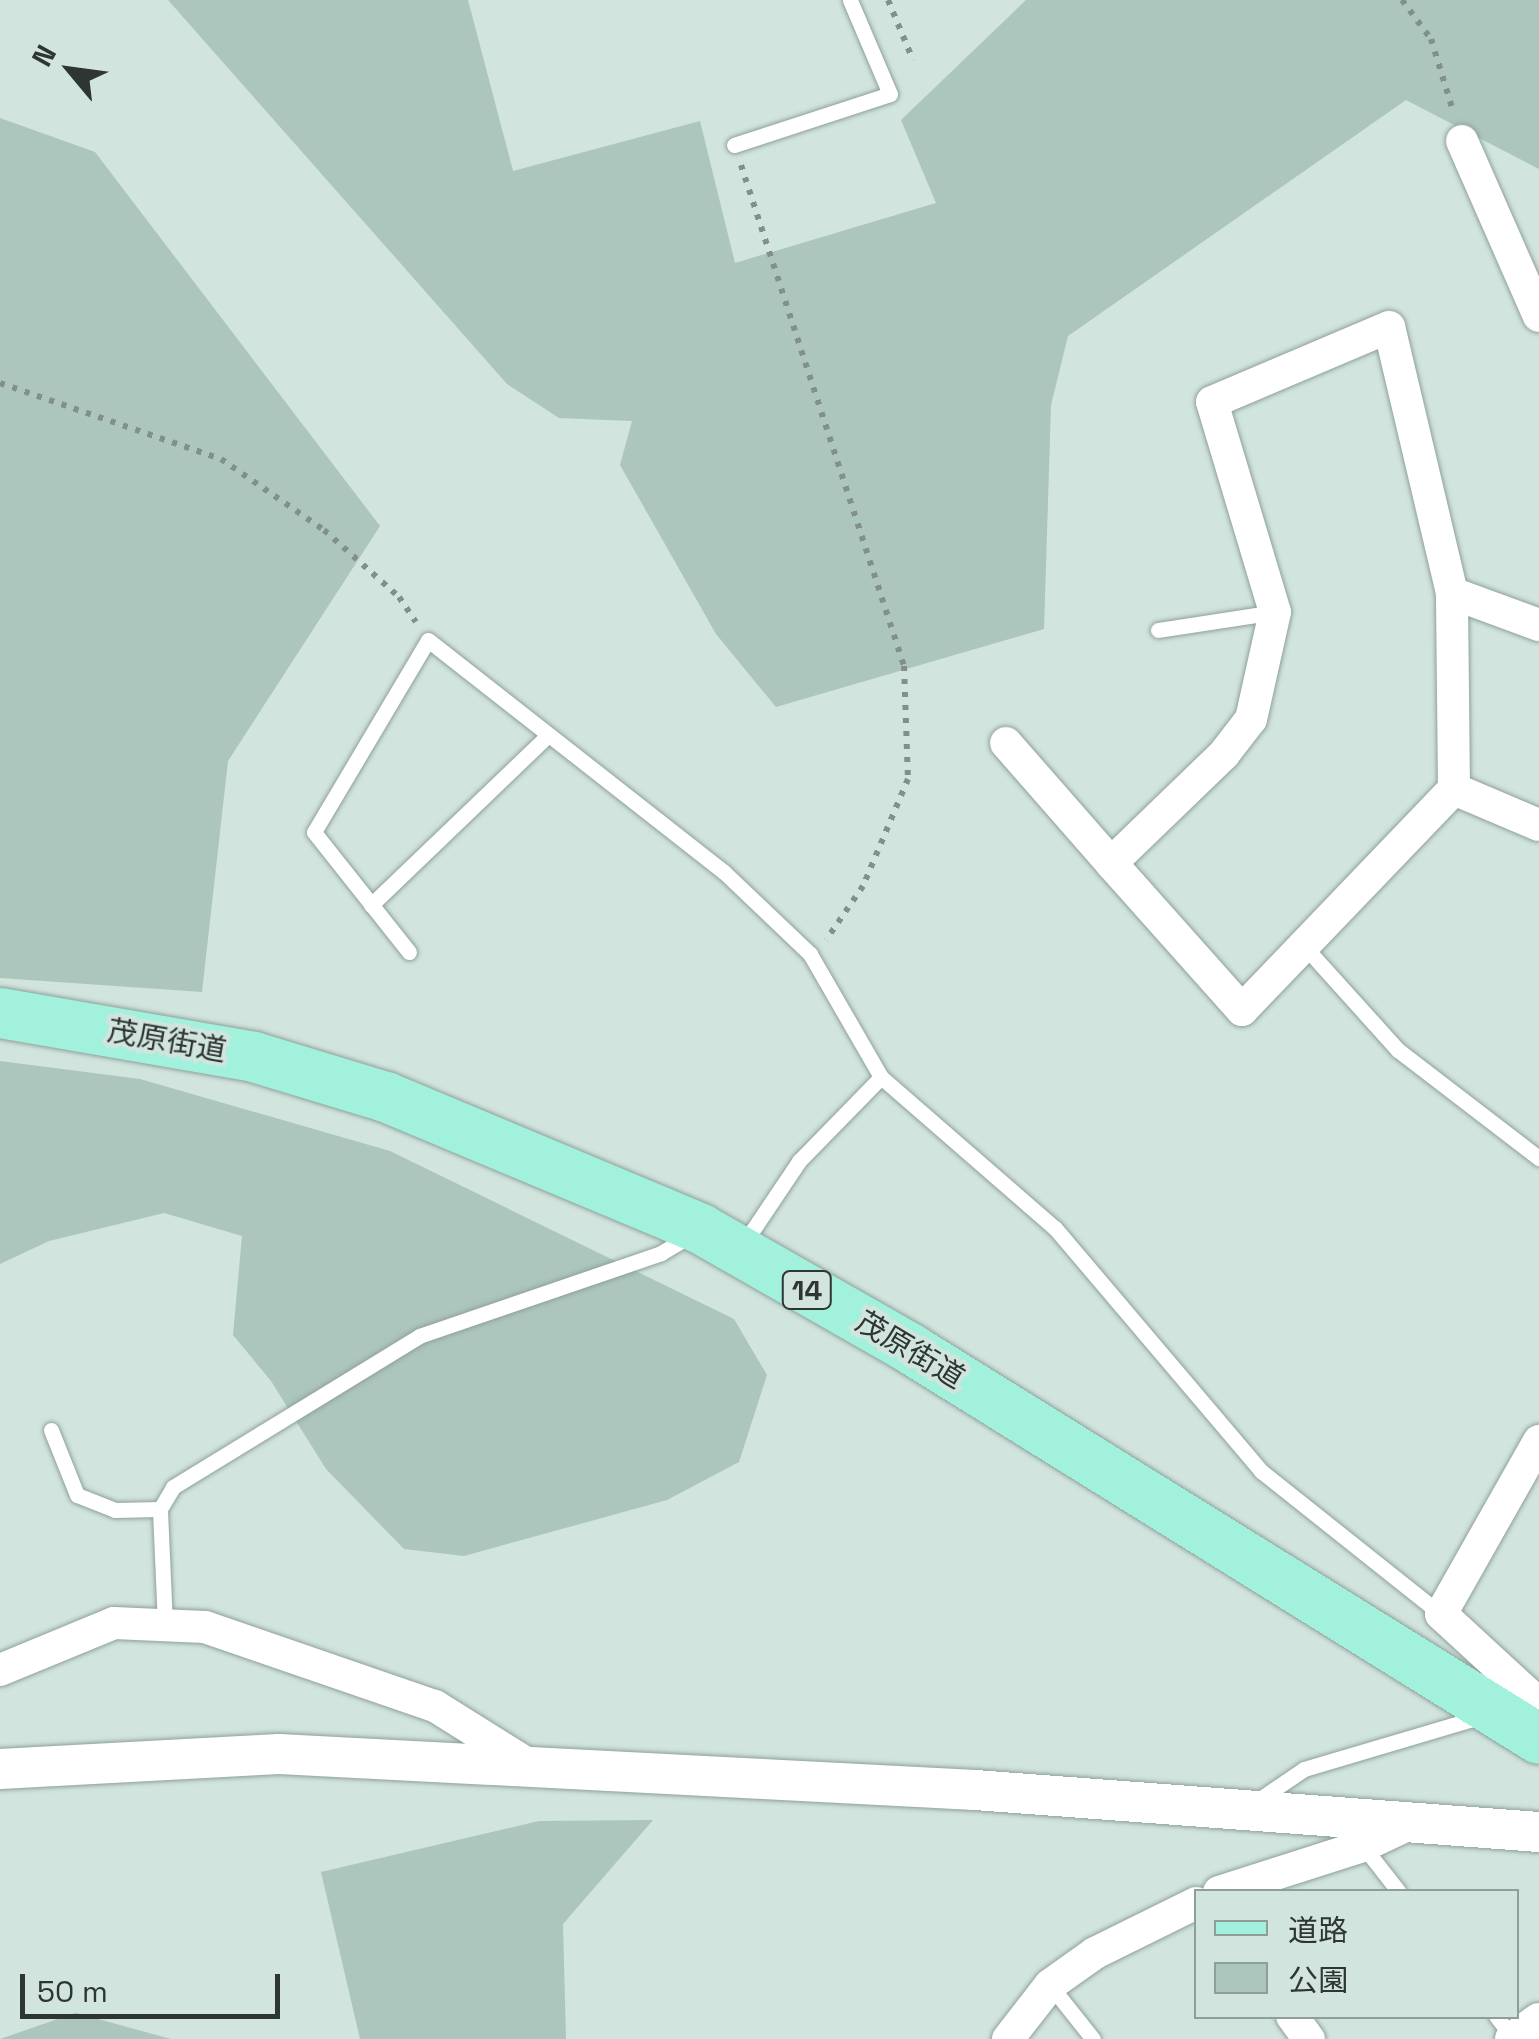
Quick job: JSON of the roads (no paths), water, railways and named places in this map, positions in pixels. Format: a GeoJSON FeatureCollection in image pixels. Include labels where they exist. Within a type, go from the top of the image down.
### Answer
{"type":"FeatureCollection","features":[{"type":"Feature","properties":{"kind":"main road","name":"茂原街道"},"geometry":{"type":"LineString","coordinates":[[0,1013],[254,1056],[386,1097],[720,1240],[1524,1712]]}},
{"type":"Feature","properties":{"kind":"street"},"geometry":{"type":"LineString","coordinates":[[1462,141],[1539,316]]}},
{"type":"Feature","properties":{"kind":"street"},"geometry":{"type":"LineString","coordinates":[[1006,743],[1111,863],[1242,1010],[1306,948],[1454,789],[1452,594],[1389,328],[1212,402],[1275,612],[1250,719],[1224,754],[1111,863]]}},
{"type":"Feature","properties":{"kind":"street"},"geometry":{"type":"LineString","coordinates":[[1452,594],[1539,625]]}},
{"type":"Feature","properties":{"kind":"street"},"geometry":{"type":"LineString","coordinates":[[1454,789],[1539,825]]}},
{"type":"Feature","properties":{"kind":"street"},"geometry":{"type":"LineString","coordinates":[[1524,1712],[1441,1614],[1539,1441]]}},
{"type":"Feature","properties":{"kind":"street"},"geometry":{"type":"LineString","coordinates":[[0,1670],[114,1622],[205,1626],[434,1706],[538,1770]]}},
{"type":"Feature","properties":{"kind":"street"},"geometry":{"type":"LineString","coordinates":[[0,1769],[279,1754],[975,1790],[1539,1832]]}},
{"type":"Feature","properties":{"kind":"street"},"geometry":{"type":"LineString","coordinates":[[1228,1889],[1363,1846],[1417,1820]]}},
{"type":"Feature","properties":{"kind":"street"},"geometry":{"type":"LineString","coordinates":[[1008,2039],[1050,1985],[1095,1954],[1194,1904]]}},
{"type":"Feature","properties":{"kind":"street"},"geometry":{"type":"LineString","coordinates":[[1513,2039],[1539,2019]]}},
{"type":"Feature","properties":{"kind":"lane"},"geometry":{"type":"LineString","coordinates":[[734,145],[890,94],[850,0]]}},
{"type":"Feature","properties":{"kind":"lane"},"geometry":{"type":"LineString","coordinates":[[1158,630],[1275,612]]}},
{"type":"Feature","properties":{"kind":"lane"},"geometry":{"type":"LineString","coordinates":[[409,952],[314,832],[428,640],[724,872],[810,954],[881,1076],[1056,1228],[1261,1471],[1441,1614]]}},
{"type":"Feature","properties":{"kind":"lane"},"geometry":{"type":"LineString","coordinates":[[371,905],[548,735]]}},
{"type":"Feature","properties":{"kind":"lane"},"geometry":{"type":"LineString","coordinates":[[1306,948],[1398,1050],[1539,1158]]}},
{"type":"Feature","properties":{"kind":"lane"},"geometry":{"type":"LineString","coordinates":[[165,1625],[160,1509],[173,1486],[419,1336],[661,1252],[720,1240],[881,1076]]}},
{"type":"Feature","properties":{"kind":"lane"},"geometry":{"type":"LineString","coordinates":[[51,1430],[77,1495],[115,1510],[160,1509]]}},
{"type":"Feature","properties":{"kind":"lane"},"geometry":{"type":"LineString","coordinates":[[1243,1811],[1304,1769],[1524,1712]]}},
{"type":"Feature","properties":{"kind":"lane"},"geometry":{"type":"LineString","coordinates":[[1363,1846],[1396,1889]]}},
{"type":"Feature","properties":{"kind":"lane"},"geometry":{"type":"LineString","coordinates":[[1050,1985],[1093,2039]]}}]}
